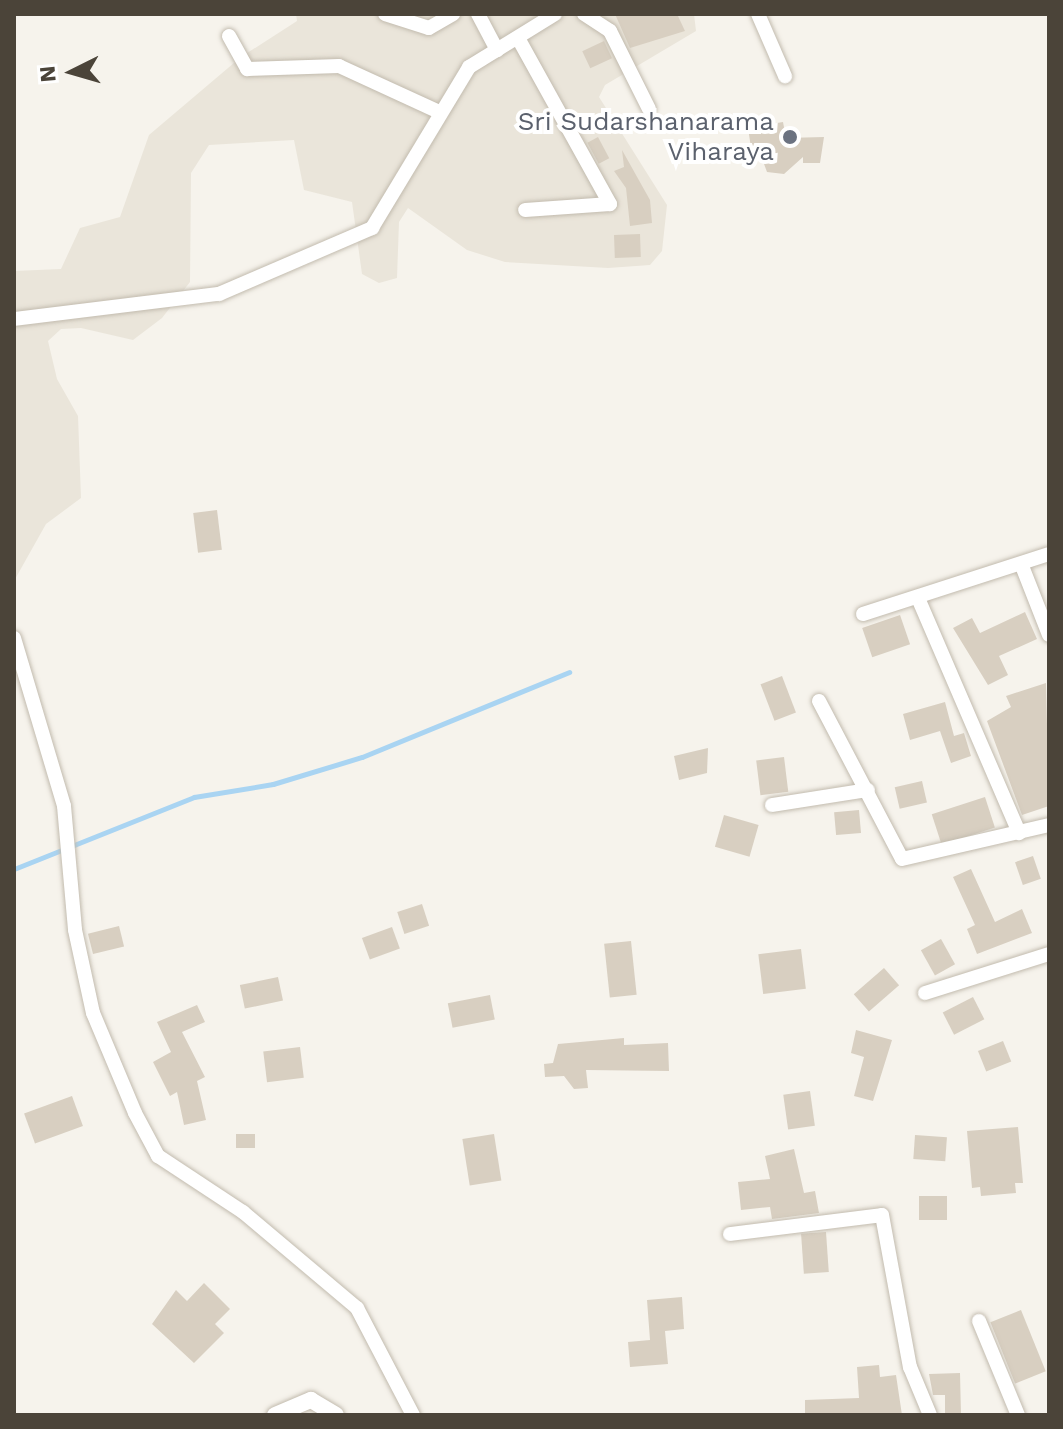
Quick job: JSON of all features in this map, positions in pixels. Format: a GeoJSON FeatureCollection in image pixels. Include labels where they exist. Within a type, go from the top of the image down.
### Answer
{"type":"FeatureCollection","features":[{"type":"Feature","properties":{"kind":"street"},"geometry":{"type":"LineString","coordinates":[[385,14],[429,28],[453,14]]}},
{"type":"Feature","properties":{"kind":"street"},"geometry":{"type":"LineString","coordinates":[[478,14],[497,50]]}},
{"type":"Feature","properties":{"kind":"street"},"geometry":{"type":"LineString","coordinates":[[14,319],[219,294],[372,228],[439,112],[469,67],[555,14]]}},
{"type":"Feature","properties":{"kind":"street"},"geometry":{"type":"LineString","coordinates":[[584,14],[610,31],[649,109]]}},
{"type":"Feature","properties":{"kind":"street"},"geometry":{"type":"LineString","coordinates":[[758,14],[785,76]]}},
{"type":"Feature","properties":{"kind":"street"},"geometry":{"type":"LineString","coordinates":[[229,36],[247,69],[339,66],[439,112]]}},
{"type":"Feature","properties":{"kind":"street"},"geometry":{"type":"LineString","coordinates":[[518,38],[610,204],[525,210]]}},
{"type":"Feature","properties":{"kind":"street"},"geometry":{"type":"LineString","coordinates":[[863,614],[1022,566],[1049,554]]}},
{"type":"Feature","properties":{"kind":"street"},"geometry":{"type":"LineString","coordinates":[[1022,566],[1049,635]]}},
{"type":"Feature","properties":{"kind":"street"},"geometry":{"type":"LineString","coordinates":[[918,598],[1019,833]]}},
{"type":"Feature","properties":{"kind":"street"},"geometry":{"type":"LineString","coordinates":[[14,638],[64,806],[75,930],[93,1013],[135,1113],[158,1156],[243,1212],[357,1308],[413,1415]]}},
{"type":"Feature","properties":{"kind":"street"},"geometry":{"type":"LineString","coordinates":[[819,701],[868,790],[891,844],[910,862],[1049,825]]}},
{"type":"Feature","properties":{"kind":"street"},"geometry":{"type":"LineString","coordinates":[[772,805],[868,790]]}},
{"type":"Feature","properties":{"kind":"street"},"geometry":{"type":"LineString","coordinates":[[925,993],[1049,954]]}},
{"type":"Feature","properties":{"kind":"street"},"geometry":{"type":"LineString","coordinates":[[730,1234],[882,1215],[910,1367],[930,1415]]}},
{"type":"Feature","properties":{"kind":"street"},"geometry":{"type":"LineString","coordinates":[[979,1321],[1018,1415]]}},
{"type":"Feature","properties":{"kind":"street"},"geometry":{"type":"LineString","coordinates":[[275,1415],[311,1400],[336,1415]]}},
{"type":"Feature","properties":{"kind":"shaded area"},"geometry":{"type":"Polygon","coordinates":[[[296,14],[694,14],[696,31],[605,85],[599,97],[667,205],[662,251],[650,265],[608,268],[505,262],[467,250],[408,208],[399,222],[397,278],[379,283],[362,274],[352,202],[304,190],[294,140],[209,145],[191,173],[190,282],[162,318],[133,340],[81,328],[61,329],[48,341],[57,379],[78,416],[81,498],[46,524],[14,581],[14,271],[61,269],[80,228],[120,217],[149,135],[241,57],[297,21],[296,14]]]}},
{"type":"Feature","properties":{"kind":"building"},"geometry":{"type":"Polygon","coordinates":[[[615,14],[677,14],[685,31],[630,48],[615,14]]]}},
{"type":"Feature","properties":{"kind":"building"},"geometry":{"type":"Polygon","coordinates":[[[604,41],[612,58],[590,68],[582,51],[604,41]]]}},
{"type":"Feature","properties":{"kind":"building"},"geometry":{"type":"Polygon","coordinates":[[[783,122],[786,138],[824,137],[820,163],[803,163],[803,157],[784,174],[767,172],[760,153],[752,154],[748,128],[783,122]]]}},
{"type":"Feature","properties":{"kind":"building"},"geometry":{"type":"Polygon","coordinates":[[[598,137],[609,158],[599,164],[587,143],[598,137]]]}},
{"type":"Feature","properties":{"kind":"building"},"geometry":{"type":"Polygon","coordinates":[[[622,150],[650,200],[652,223],[630,226],[626,188],[614,171],[624,167],[622,150]]]}},
{"type":"Feature","properties":{"kind":"building"},"geometry":{"type":"Polygon","coordinates":[[[640,234],[641,257],[615,258],[614,235],[640,234]]]}},
{"type":"Feature","properties":{"kind":"building"},"geometry":{"type":"Polygon","coordinates":[[[217,510],[222,550],[198,553],[193,513],[217,510]]]}},
{"type":"Feature","properties":{"kind":"building"},"geometry":{"type":"Polygon","coordinates":[[[1025,612],[1037,639],[999,656],[1008,675],[988,685],[953,628],[972,618],[980,633],[1025,612]]]}},
{"type":"Feature","properties":{"kind":"building"},"geometry":{"type":"Polygon","coordinates":[[[900,615],[910,644],[872,657],[862,628],[900,615]]]}},
{"type":"Feature","properties":{"kind":"building"},"geometry":{"type":"Polygon","coordinates":[[[782,676],[796,712],[775,721],[761,684],[782,676]]]}},
{"type":"Feature","properties":{"kind":"building"},"geometry":{"type":"Polygon","coordinates":[[[1046,683],[1049,806],[1022,815],[987,721],[1011,707],[1006,696],[1046,683]]]}},
{"type":"Feature","properties":{"kind":"building"},"geometry":{"type":"Polygon","coordinates":[[[945,702],[954,736],[964,733],[971,756],[951,763],[940,731],[910,740],[903,714],[945,702]]]}},
{"type":"Feature","properties":{"kind":"building"},"geometry":{"type":"Polygon","coordinates":[[[708,748],[707,773],[679,780],[674,756],[708,748]]]}},
{"type":"Feature","properties":{"kind":"building"},"geometry":{"type":"Polygon","coordinates":[[[784,757],[788,792],[760,795],[756,760],[784,757]]]}},
{"type":"Feature","properties":{"kind":"building"},"geometry":{"type":"Polygon","coordinates":[[[922,781],[927,802],[900,809],[895,787],[922,781]]]}},
{"type":"Feature","properties":{"kind":"building"},"geometry":{"type":"Polygon","coordinates":[[[985,797],[995,827],[942,845],[932,814],[985,797]]]}},
{"type":"Feature","properties":{"kind":"building"},"geometry":{"type":"Polygon","coordinates":[[[859,810],[861,833],[836,835],[834,812],[859,810]]]}},
{"type":"Feature","properties":{"kind":"building"},"geometry":{"type":"Polygon","coordinates":[[[724,815],[759,825],[750,857],[715,847],[724,815]]]}},
{"type":"Feature","properties":{"kind":"building"},"geometry":{"type":"Polygon","coordinates":[[[1033,856],[1041,879],[1023,885],[1015,862],[1033,856]]]}},
{"type":"Feature","properties":{"kind":"building"},"geometry":{"type":"Polygon","coordinates":[[[971,869],[995,922],[1022,909],[1032,933],[977,954],[967,929],[975,925],[953,877],[971,869]]]}},
{"type":"Feature","properties":{"kind":"building"},"geometry":{"type":"Polygon","coordinates":[[[422,904],[429,926],[404,934],[397,912],[422,904]]]}},
{"type":"Feature","properties":{"kind":"building"},"geometry":{"type":"Polygon","coordinates":[[[119,926],[124,946],[93,954],[88,934],[119,926]]]}},
{"type":"Feature","properties":{"kind":"building"},"geometry":{"type":"Polygon","coordinates":[[[392,927],[400,949],[370,960],[362,938],[392,927]]]}},
{"type":"Feature","properties":{"kind":"building"},"geometry":{"type":"Polygon","coordinates":[[[941,939],[955,964],[935,976],[921,950],[941,939]]]}},
{"type":"Feature","properties":{"kind":"building"},"geometry":{"type":"Polygon","coordinates":[[[631,941],[637,995],[610,998],[604,944],[631,941]]]}},
{"type":"Feature","properties":{"kind":"building"},"geometry":{"type":"Polygon","coordinates":[[[801,949],[806,989],[763,994],[758,954],[801,949]]]}},
{"type":"Feature","properties":{"kind":"building"},"geometry":{"type":"Polygon","coordinates":[[[884,968],[899,985],[869,1012],[854,994],[884,968]]]}},
{"type":"Feature","properties":{"kind":"building"},"geometry":{"type":"Polygon","coordinates":[[[278,977],[283,1000],[245,1009],[240,985],[278,977]]]}},
{"type":"Feature","properties":{"kind":"building"},"geometry":{"type":"Polygon","coordinates":[[[490,995],[495,1020],[453,1028],[448,1003],[490,995]]]}},
{"type":"Feature","properties":{"kind":"building"},"geometry":{"type":"Polygon","coordinates":[[[973,997],[984,1019],[954,1035],[943,1012],[973,997]]]}},
{"type":"Feature","properties":{"kind":"building"},"geometry":{"type":"Polygon","coordinates":[[[197,1005],[205,1022],[182,1032],[205,1077],[197,1081],[206,1120],[184,1125],[177,1092],[170,1096],[153,1062],[171,1052],[157,1022],[197,1005]]]}},
{"type":"Feature","properties":{"kind":"building"},"geometry":{"type":"Polygon","coordinates":[[[856,1030],[892,1040],[873,1101],[854,1096],[864,1057],[851,1053],[856,1030]]]}},
{"type":"Feature","properties":{"kind":"building"},"geometry":{"type":"Polygon","coordinates":[[[624,1038],[624,1045],[668,1043],[669,1071],[586,1070],[588,1088],[574,1089],[564,1076],[545,1077],[544,1064],[553,1063],[558,1044],[624,1038]]]}},
{"type":"Feature","properties":{"kind":"building"},"geometry":{"type":"Polygon","coordinates":[[[1003,1041],[1011,1061],[986,1072],[978,1051],[1003,1041]]]}},
{"type":"Feature","properties":{"kind":"building"},"geometry":{"type":"Polygon","coordinates":[[[300,1047],[304,1078],[267,1082],[263,1052],[300,1047]]]}},
{"type":"Feature","properties":{"kind":"building"},"geometry":{"type":"Polygon","coordinates":[[[810,1091],[815,1126],[788,1129],[783,1095],[810,1091]]]}},
{"type":"Feature","properties":{"kind":"building"},"geometry":{"type":"Polygon","coordinates":[[[72,1096],[83,1126],[35,1144],[24,1113],[72,1096]]]}},
{"type":"Feature","properties":{"kind":"building"},"geometry":{"type":"Polygon","coordinates":[[[1018,1127],[1023,1183],[1015,1183],[1016,1193],[981,1196],[980,1187],[972,1188],[967,1131],[1018,1127]]]}},
{"type":"Feature","properties":{"kind":"building"},"geometry":{"type":"Polygon","coordinates":[[[236,1134],[255,1134],[255,1148],[236,1148],[236,1134]]]}},
{"type":"Feature","properties":{"kind":"building"},"geometry":{"type":"Polygon","coordinates":[[[494,1134],[501,1180],[470,1185],[462,1139],[494,1134]]]}},
{"type":"Feature","properties":{"kind":"building"},"geometry":{"type":"Polygon","coordinates":[[[915,1135],[947,1137],[945,1161],[913,1159],[915,1135]]]}},
{"type":"Feature","properties":{"kind":"building"},"geometry":{"type":"Polygon","coordinates":[[[794,1149],[804,1193],[815,1191],[819,1213],[772,1219],[770,1207],[741,1210],[738,1182],[770,1179],[765,1156],[794,1149]]]}},
{"type":"Feature","properties":{"kind":"building"},"geometry":{"type":"Polygon","coordinates":[[[919,1196],[947,1196],[947,1220],[919,1220],[919,1196]]]}},
{"type":"Feature","properties":{"kind":"building"},"geometry":{"type":"Polygon","coordinates":[[[826,1232],[829,1272],[804,1274],[801,1234],[826,1232]]]}},
{"type":"Feature","properties":{"kind":"building"},"geometry":{"type":"Polygon","coordinates":[[[204,1283],[230,1309],[215,1324],[224,1333],[194,1363],[152,1324],[176,1290],[187,1301],[204,1283]]]}},
{"type":"Feature","properties":{"kind":"building"},"geometry":{"type":"Polygon","coordinates":[[[682,1297],[684,1329],[665,1331],[668,1364],[630,1367],[628,1342],[650,1340],[647,1300],[682,1297]]]}},
{"type":"Feature","properties":{"kind":"building"},"geometry":{"type":"Polygon","coordinates":[[[1021,1310],[1046,1371],[1015,1384],[990,1322],[1021,1310]]]}},
{"type":"Feature","properties":{"kind":"building"},"geometry":{"type":"Polygon","coordinates":[[[879,1365],[880,1377],[896,1375],[902,1415],[805,1415],[805,1400],[859,1398],[857,1367],[879,1365]]]}},
{"type":"Feature","properties":{"kind":"building"},"geometry":{"type":"Polygon","coordinates":[[[960,1373],[961,1415],[945,1415],[945,1395],[933,1395],[929,1374],[960,1373]]]}},
{"type":"Feature","properties":{"kind":"waterway"},"geometry":{"type":"LineString","coordinates":[[14,869],[194,797],[273,784],[362,757],[569,672]]}},
{"type":"Feature","properties":{"kind":"place","name":"Sri Sudarshanarama Viharaya"},"geometry":{"type":"Point","coordinates":[790,137]}}]}
